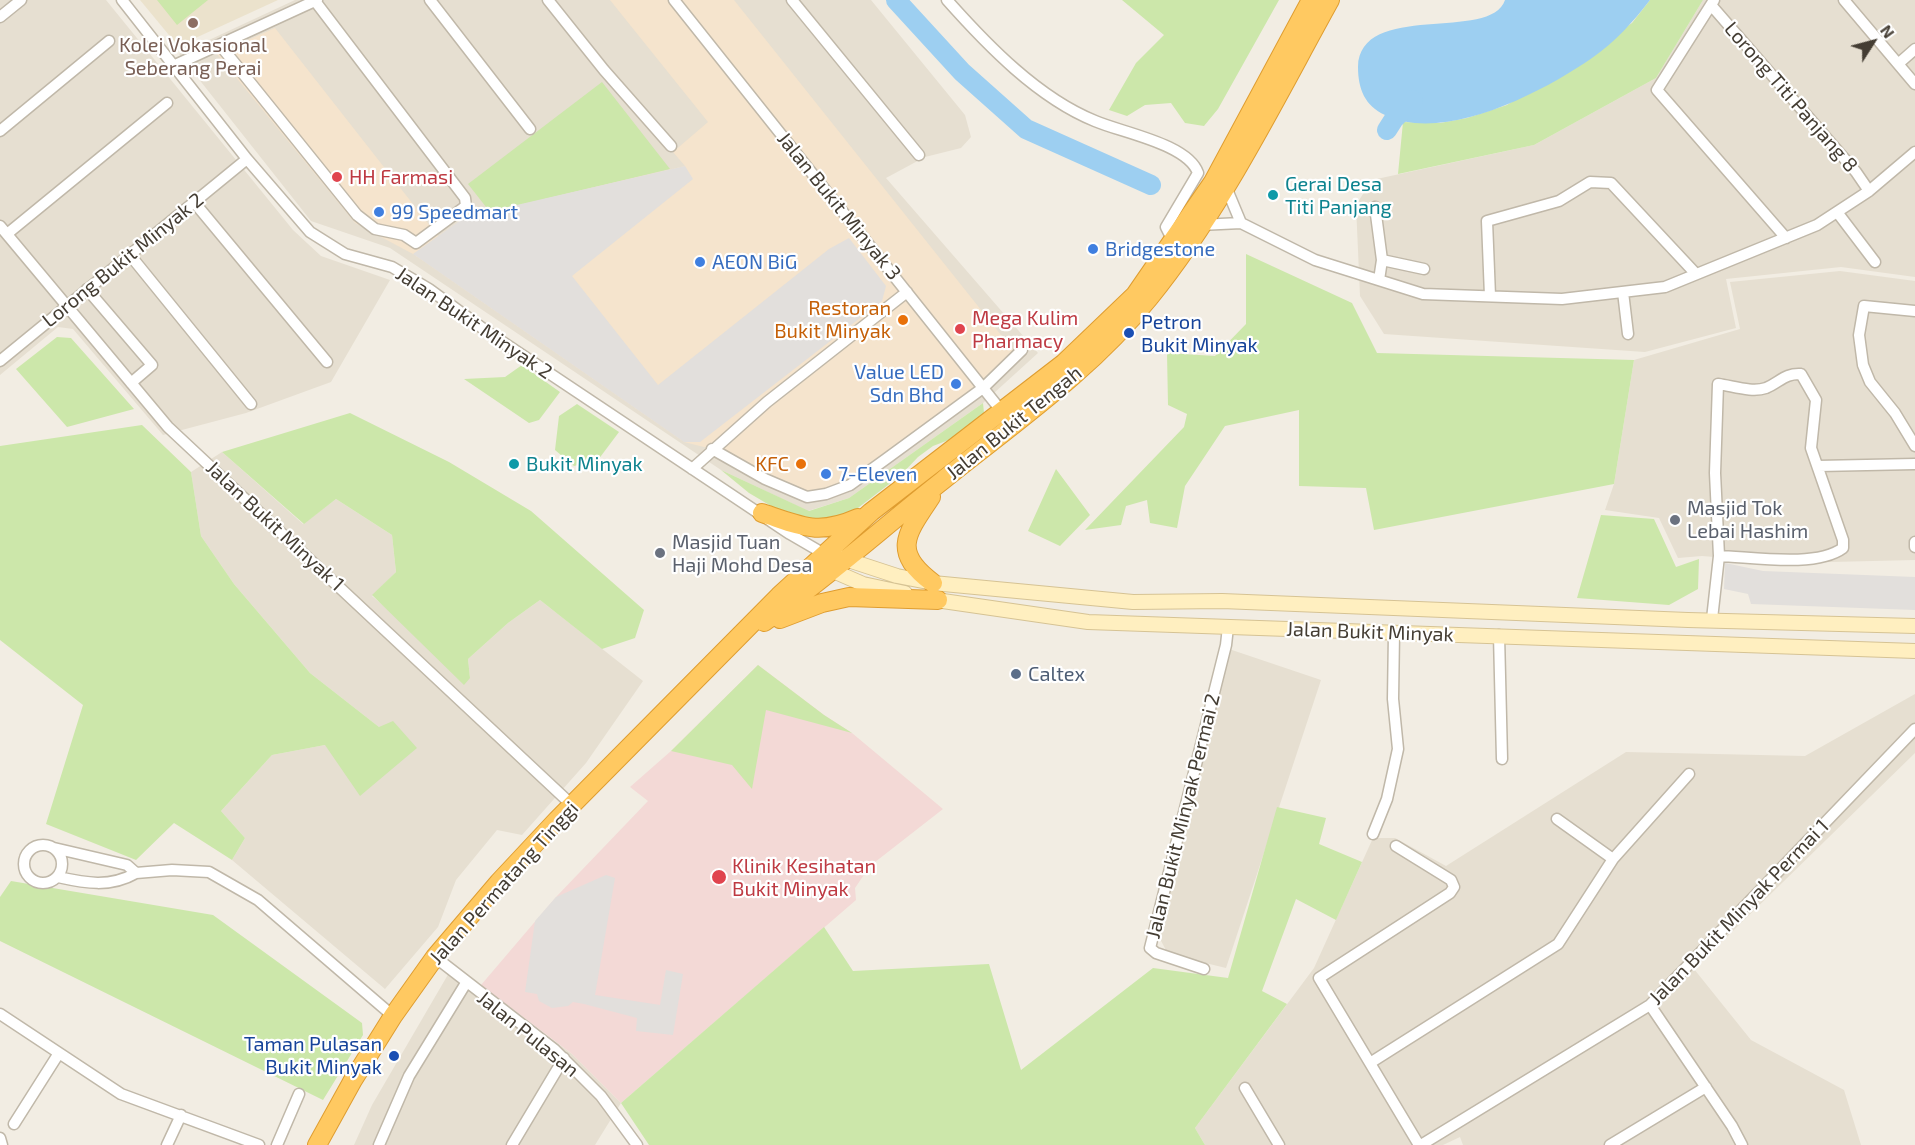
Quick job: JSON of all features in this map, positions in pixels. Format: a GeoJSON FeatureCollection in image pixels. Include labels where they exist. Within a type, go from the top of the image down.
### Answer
{"type":"FeatureCollection","features":[{"type":"Feature","properties":{"kind":"highway","name":"Jalan Bukit Tengah"},"geometry":{"type":"LineString","coordinates":[[726,649],[779,596],[825,563],[871,513],[1003,413],[1064,363],[1112,319],[1142,286],[1229,154],[1311,0]]}},
{"type":"Feature","properties":{"kind":"highway","name":"Jalan Bukit Tengah"},"geometry":{"type":"LineString","coordinates":[[825,563],[848,559],[941,481],[1088,364],[1149,298],[1200,225],[1253,140],[1330,0]]}},
{"type":"Feature","properties":{"kind":"highway"},"geometry":{"type":"LineString","coordinates":[[935,592],[909,562],[906,548],[907,533],[941,481]]}},
{"type":"Feature","properties":{"kind":"highway"},"geometry":{"type":"LineString","coordinates":[[762,513],[817,529],[836,528],[871,513]]}},
{"type":"Feature","properties":{"kind":"highway"},"geometry":{"type":"LineString","coordinates":[[726,649],[780,620],[835,599],[935,592]]}},
{"type":"Feature","properties":{"kind":"highway","name":"Jalan Permatang Tinggi"},"geometry":{"type":"LineString","coordinates":[[317,1145],[353,1080],[393,1016],[435,957],[499,882],[726,649]]}},
{"type":"Feature","properties":{"kind":"main road","name":"Jalan Bukit Minyak"},"geometry":{"type":"LineString","coordinates":[[848,559],[935,592],[1088,622],[1915,651]]}},
{"type":"Feature","properties":{"kind":"main road","name":"Jalan Bukit Minyak"},"geometry":{"type":"LineString","coordinates":[[825,563],[863,584],[935,592],[1133,602],[1222,601],[1915,626]]}},
{"type":"Feature","properties":{"kind":"main road"},"geometry":{"type":"LineString","coordinates":[[1468,611],[1475,622],[1475,631],[1470,635]]}},
{"type":"Feature","properties":{"kind":"main road"},"geometry":{"type":"LineString","coordinates":[[1499,612],[1493,619],[1494,628],[1499,635]]}},
{"type":"Feature","properties":{"kind":"street"},"geometry":{"type":"LineString","coordinates":[[0,17],[21,0]]}},
{"type":"Feature","properties":{"kind":"street","name":"Jalan Bukit Minyak 2"},"geometry":{"type":"LineString","coordinates":[[122,0],[247,159],[310,232],[345,254],[392,267],[429,289],[489,333],[762,513],[825,563]]}},
{"type":"Feature","properties":{"kind":"street"},"geometry":{"type":"LineString","coordinates":[[173,66],[316,0]]}},
{"type":"Feature","properties":{"kind":"street","name":"Jalan Bukit Minyak 2"},"geometry":{"type":"LineString","coordinates":[[220,45],[357,215],[375,229],[404,235],[416,243],[466,206],[465,198],[316,0]]}},
{"type":"Feature","properties":{"kind":"street"},"geometry":{"type":"LineString","coordinates":[[429,0],[530,129]]}},
{"type":"Feature","properties":{"kind":"street"},"geometry":{"type":"LineString","coordinates":[[548,0],[604,70],[671,146]]}},
{"type":"Feature","properties":{"kind":"street","name":"Jalan Bukit Minyak 3"},"geometry":{"type":"LineString","coordinates":[[674,0],[1003,413]]}},
{"type":"Feature","properties":{"kind":"street"},"geometry":{"type":"LineString","coordinates":[[792,0],[919,155]]}},
{"type":"Feature","properties":{"kind":"street"},"geometry":{"type":"LineString","coordinates":[[947,0],[1003,58],[1058,101],[1093,121],[1188,157],[1197,173],[1166,227],[1170,235],[1176,237]]}},
{"type":"Feature","properties":{"kind":"street"},"geometry":{"type":"LineString","coordinates":[[1844,0],[1915,84]]}},
{"type":"Feature","properties":{"kind":"street"},"geometry":{"type":"LineString","coordinates":[[1713,2],[1657,90],[1786,238]]}},
{"type":"Feature","properties":{"kind":"street","name":"Lorong Titi Panjang 8"},"geometry":{"type":"LineString","coordinates":[[1713,2],[1856,172],[1869,191]]}},
{"type":"Feature","properties":{"kind":"street"},"geometry":{"type":"LineString","coordinates":[[0,132],[109,41]]}},
{"type":"Feature","properties":{"kind":"street"},"geometry":{"type":"LineString","coordinates":[[1898,64],[1915,49]]}},
{"type":"Feature","properties":{"kind":"street"},"geometry":{"type":"LineString","coordinates":[[3,230],[167,103]]}},
{"type":"Feature","properties":{"kind":"street"},"geometry":{"type":"LineString","coordinates":[[1200,225],[1241,223],[1315,260],[1423,294],[1562,299],[1665,287],[1786,238],[1817,225],[1869,191],[1914,155]]}},
{"type":"Feature","properties":{"kind":"street","name":"Lorong Bukit Minyak 2"},"geometry":{"type":"LineString","coordinates":[[0,361],[247,159]]}},
{"type":"Feature","properties":{"kind":"street"},"geometry":{"type":"LineString","coordinates":[[1490,296],[1486,221],[1559,201],[1590,182],[1611,183],[1696,274]]}},
{"type":"Feature","properties":{"kind":"street"},"geometry":{"type":"LineString","coordinates":[[1226,184],[1241,223]]}},
{"type":"Feature","properties":{"kind":"street"},"geometry":{"type":"LineString","coordinates":[[194,202],[327,362]]}},
{"type":"Feature","properties":{"kind":"street"},"geometry":{"type":"LineString","coordinates":[[1375,207],[1382,260],[1378,280]]}},
{"type":"Feature","properties":{"kind":"street"},"geometry":{"type":"LineString","coordinates":[[1837,212],[1875,262]]}},
{"type":"Feature","properties":{"kind":"street","name":"Jalan Bukit Minyak 1"},"geometry":{"type":"LineString","coordinates":[[3,230],[168,427],[572,805]]}},
{"type":"Feature","properties":{"kind":"street"},"geometry":{"type":"LineString","coordinates":[[130,255],[251,404]]}},
{"type":"Feature","properties":{"kind":"street"},"geometry":{"type":"LineString","coordinates":[[1382,260],[1424,268]]}},
{"type":"Feature","properties":{"kind":"street"},"geometry":{"type":"LineString","coordinates":[[87,289],[152,365],[131,383]]}},
{"type":"Feature","properties":{"kind":"street"},"geometry":{"type":"LineString","coordinates":[[692,469],[712,449],[907,292]]}},
{"type":"Feature","properties":{"kind":"street"},"geometry":{"type":"LineString","coordinates":[[1623,292],[1628,334]]}},
{"type":"Feature","properties":{"kind":"street"},"geometry":{"type":"LineString","coordinates":[[1915,311],[1887,306],[1864,306],[1859,335],[1863,365],[1870,382],[1895,412],[1915,447]]}},
{"type":"Feature","properties":{"kind":"street"},"geometry":{"type":"LineString","coordinates":[[712,449],[765,479],[807,497],[825,494],[850,485],[983,388],[1022,350]]}},
{"type":"Feature","properties":{"kind":"street"},"geometry":{"type":"LineString","coordinates":[[1712,619],[1719,556],[1715,474],[1718,384],[1743,389],[1764,389],[1789,373],[1801,374],[1816,400],[1811,448],[1843,540],[1843,548],[1835,554],[1788,559],[1719,556]]}},
{"type":"Feature","properties":{"kind":"street"},"geometry":{"type":"LineString","coordinates":[[1818,466],[1915,464]]}},
{"type":"Feature","properties":{"kind":"street","name":"Jalan Bukit Minyak Permai 2"},"geometry":{"type":"LineString","coordinates":[[1204,969],[1155,953],[1150,948],[1226,645],[1228,627]]}},
{"type":"Feature","properties":{"kind":"street"},"geometry":{"type":"LineString","coordinates":[[1374,834],[1387,800],[1398,749],[1393,699],[1394,633]]}},
{"type":"Feature","properties":{"kind":"street"},"geometry":{"type":"LineString","coordinates":[[1499,635],[1502,759]]}},
{"type":"Feature","properties":{"kind":"street","name":"Jalan Bukit Minyak Permai 1"},"geometry":{"type":"LineString","coordinates":[[1420,1145],[1650,1005],[1915,729]]}},
{"type":"Feature","properties":{"kind":"street"},"geometry":{"type":"LineString","coordinates":[[1370,1063],[1558,944],[1613,859],[1689,774]]}},
{"type":"Feature","properties":{"kind":"street"},"geometry":{"type":"LineString","coordinates":[[1557,819],[1613,859]]}},
{"type":"Feature","properties":{"kind":"street"},"geometry":{"type":"LineString","coordinates":[[54,848],[62,858],[61,871],[58,877],[46,883],[40,883],[29,876],[24,864],[32,848],[45,844],[127,865],[136,873]]}},
{"type":"Feature","properties":{"kind":"street"},"geometry":{"type":"LineString","coordinates":[[1396,846],[1451,880],[1454,887],[1450,893],[1319,978],[1420,1145]]}},
{"type":"Feature","properties":{"kind":"street"},"geometry":{"type":"LineString","coordinates":[[58,877],[92,884],[124,879],[136,873],[172,870],[209,872],[258,900],[393,1016]]}},
{"type":"Feature","properties":{"kind":"street","name":"Jalan Pulasan"},"geometry":{"type":"LineString","coordinates":[[435,957],[564,1059],[601,1096],[637,1145]]}},
{"type":"Feature","properties":{"kind":"street"},"geometry":{"type":"LineString","coordinates":[[379,1145],[409,1076],[466,983]]}},
{"type":"Feature","properties":{"kind":"street"},"geometry":{"type":"LineString","coordinates":[[1650,1005],[1742,1145]]}},
{"type":"Feature","properties":{"kind":"street"},"geometry":{"type":"LineString","coordinates":[[0,1014],[121,1094],[259,1145]]}},
{"type":"Feature","properties":{"kind":"street"},"geometry":{"type":"LineString","coordinates":[[14,1124],[59,1053]]}},
{"type":"Feature","properties":{"kind":"street"},"geometry":{"type":"LineString","coordinates":[[512,1145],[564,1059]]}},
{"type":"Feature","properties":{"kind":"street"},"geometry":{"type":"LineString","coordinates":[[1610,1145],[1706,1087]]}},
{"type":"Feature","properties":{"kind":"street"},"geometry":{"type":"LineString","coordinates":[[1245,1088],[1279,1145]]}},
{"type":"Feature","properties":{"kind":"street"},"geometry":{"type":"LineString","coordinates":[[277,1145],[299,1094]]}},
{"type":"Feature","properties":{"kind":"street"},"geometry":{"type":"LineString","coordinates":[[167,1145],[181,1115]]}},
{"type":"Feature","properties":{"kind":"street"},"geometry":{"type":"LineString","coordinates":[[0,1138],[2,1145]]}},
{"type":"Feature","properties":{"kind":"shaded area"},"geometry":{"type":"Polygon","coordinates":[[[0,0],[106,0],[293,230],[321,256],[390,280],[331,382],[246,413],[163,435],[73,329],[58,327],[0,375],[0,0]]]}},
{"type":"Feature","properties":{"kind":"shaded area","name":"Kolej Vokasional Seberang Perai"},"geometry":{"type":"Polygon","coordinates":[[[140,0],[278,0],[178,46],[140,0]]]}},
{"type":"Feature","properties":{"kind":"shaded area"},"geometry":{"type":"Polygon","coordinates":[[[295,0],[871,0],[965,115],[971,137],[961,148],[925,157],[886,178],[1038,353],[983,403],[849,498],[808,511],[721,470],[390,248],[311,221],[179,54],[295,0]]]}},
{"type":"Feature","properties":{"kind":"shaded area"},"geometry":{"type":"Polygon","coordinates":[[[610,0],[734,0],[1017,355],[850,485],[807,497],[712,449],[684,442],[413,254],[355,223],[217,54],[275,28],[438,236],[465,217],[685,166],[673,152],[708,122],[610,0]]]}},
{"type":"Feature","properties":{"kind":"shaded area"},"geometry":{"type":"Polygon","coordinates":[[[1703,0],[1915,0],[1915,277],[1841,267],[1726,279],[1736,328],[1645,352],[1384,334],[1360,296],[1356,205],[1372,180],[1534,145],[1656,78],[1703,0]]]}},
{"type":"Feature","properties":{"kind":"shaded area"},"geometry":{"type":"Polygon","coordinates":[[[685,166],[693,179],[572,276],[658,385],[829,249],[849,238],[886,286],[882,301],[700,442],[684,442],[413,254],[465,217],[685,166]]]}},
{"type":"Feature","properties":{"kind":"shaded area"},"geometry":{"type":"Polygon","coordinates":[[[1840,271],[1915,281],[1915,560],[1788,563],[1702,556],[1678,558],[1659,518],[1605,510],[1614,484],[1634,360],[1740,329],[1730,282],[1840,271]]]}},
{"type":"Feature","properties":{"kind":"shaded area"},"geometry":{"type":"Polygon","coordinates":[[[222,452],[303,524],[336,499],[392,535],[396,572],[372,596],[470,678],[468,659],[508,623],[540,600],[643,681],[586,763],[522,835],[497,830],[456,880],[438,927],[385,989],[232,860],[245,838],[221,811],[272,755],[325,745],[379,727],[310,673],[234,584],[201,536],[191,472],[222,452]]]}},
{"type":"Feature","properties":{"kind":"shaded area"},"geometry":{"type":"Polygon","coordinates":[[[1725,563],[1763,571],[1915,577],[1915,610],[1751,604],[1748,594],[1724,589],[1725,563]]]}},
{"type":"Feature","properties":{"kind":"shaded area"},"geometry":{"type":"Polygon","coordinates":[[[1229,649],[1321,680],[1226,968],[1168,954],[1159,937],[1229,649]]]}},
{"type":"Feature","properties":{"kind":"shaded area","name":"Klinik Kesihatan Bukit Minyak"},"geometry":{"type":"Polygon","coordinates":[[[758,665],[824,715],[852,733],[943,809],[870,866],[855,888],[856,900],[621,1103],[572,1054],[481,985],[556,897],[648,801],[630,787],[671,751],[758,665]]]}},
{"type":"Feature","properties":{"kind":"shaded area"},"geometry":{"type":"Polygon","coordinates":[[[1915,694],[1915,753],[1694,969],[1751,1040],[1844,1090],[1861,1145],[1463,1145],[1460,1137],[1443,1145],[1205,1145],[1195,1128],[1314,968],[1373,838],[1395,838],[1446,866],[1626,752],[1805,756],[1915,694]]]}},
{"type":"Feature","properties":{"kind":"shaded area"},"geometry":{"type":"Polygon","coordinates":[[[606,875],[615,878],[595,995],[660,1005],[666,970],[683,974],[673,1035],[636,1031],[637,1018],[584,1004],[573,1002],[568,1006],[552,1008],[539,1001],[537,994],[525,992],[535,921],[556,897],[606,875]]]}},
{"type":"Feature","properties":{"kind":"shaded area"},"geometry":{"type":"Polygon","coordinates":[[[453,966],[572,1054],[621,1103],[595,1145],[354,1145],[372,1105],[453,966]]]}},
{"type":"Feature","properties":{"kind":"green space"},"geometry":{"type":"Polygon","coordinates":[[[157,0],[208,0],[177,25],[157,0]]]}},
{"type":"Feature","properties":{"kind":"green space"},"geometry":{"type":"Polygon","coordinates":[[[1122,0],[1279,0],[1218,109],[1204,126],[1185,123],[1171,103],[1145,105],[1127,116],[1109,110],[1136,63],[1164,35],[1122,0]]]}},
{"type":"Feature","properties":{"kind":"green space"},"geometry":{"type":"Polygon","coordinates":[[[1650,0],[1703,0],[1656,78],[1534,145],[1398,174],[1403,122],[1440,123],[1467,118],[1507,105],[1632,23],[1650,0]]]}},
{"type":"Feature","properties":{"kind":"green space"},"geometry":{"type":"Polygon","coordinates":[[[602,82],[670,169],[490,212],[468,184],[602,82]]]}},
{"type":"Feature","properties":{"kind":"green space"},"geometry":{"type":"Polygon","coordinates":[[[1246,254],[1352,303],[1377,353],[1634,360],[1614,484],[1374,530],[1366,488],[1299,486],[1299,410],[1225,426],[1185,486],[1177,528],[1150,523],[1147,500],[1126,506],[1121,525],[1085,530],[1184,427],[1187,414],[1168,405],[1167,353],[1215,356],[1246,324],[1246,254]]]}},
{"type":"Feature","properties":{"kind":"green space"},"geometry":{"type":"Polygon","coordinates":[[[57,337],[71,338],[134,409],[67,427],[16,369],[57,337]]]}},
{"type":"Feature","properties":{"kind":"green space"},"geometry":{"type":"Polygon","coordinates":[[[522,365],[560,392],[539,420],[529,423],[464,379],[505,377],[522,365]]]}},
{"type":"Feature","properties":{"kind":"green space"},"geometry":{"type":"Polygon","coordinates":[[[983,403],[984,413],[954,438],[933,446],[918,457],[901,475],[837,524],[788,516],[749,493],[721,470],[809,511],[849,498],[983,403]]]}},
{"type":"Feature","properties":{"kind":"green space"},"geometry":{"type":"Polygon","coordinates":[[[577,404],[619,432],[598,460],[574,466],[555,450],[559,416],[577,404]]]}},
{"type":"Feature","properties":{"kind":"green space"},"geometry":{"type":"Polygon","coordinates":[[[350,413],[449,462],[531,511],[644,610],[635,638],[602,649],[540,600],[508,623],[468,659],[470,678],[464,685],[372,595],[396,572],[392,535],[336,499],[304,524],[222,452],[350,413]]]}},
{"type":"Feature","properties":{"kind":"green space"},"geometry":{"type":"Polygon","coordinates":[[[142,425],[191,472],[201,536],[234,584],[310,673],[379,727],[393,721],[417,748],[360,796],[325,745],[272,755],[221,811],[245,838],[232,860],[174,823],[136,860],[46,824],[83,705],[0,640],[0,446],[142,425]]]}},
{"type":"Feature","properties":{"kind":"green space"},"geometry":{"type":"Polygon","coordinates":[[[1056,469],[1090,515],[1060,546],[1028,531],[1056,469]]]}},
{"type":"Feature","properties":{"kind":"green space"},"geometry":{"type":"Polygon","coordinates":[[[1601,515],[1654,519],[1676,567],[1699,559],[1698,589],[1669,605],[1577,598],[1601,515]]]}},
{"type":"Feature","properties":{"kind":"green space"},"geometry":{"type":"Polygon","coordinates":[[[758,665],[824,715],[852,733],[766,710],[752,789],[732,765],[671,751],[758,665]]]}},
{"type":"Feature","properties":{"kind":"green space"},"geometry":{"type":"Polygon","coordinates":[[[1277,807],[1326,818],[1319,844],[1362,862],[1336,920],[1296,899],[1262,991],[1287,1004],[1195,1128],[1205,1145],[649,1145],[621,1103],[824,927],[853,971],[989,964],[1021,1070],[1153,968],[1228,978],[1277,807]]]}},
{"type":"Feature","properties":{"kind":"green space"},"geometry":{"type":"Polygon","coordinates":[[[11,881],[213,915],[362,1023],[363,1035],[323,1100],[0,941],[0,897],[11,881]]]}},
{"type":"Feature","properties":{"kind":"water"},"geometry":{"type":"Polygon","coordinates":[[[1505,0],[1650,0],[1624,31],[1592,58],[1521,99],[1492,110],[1464,119],[1435,123],[1409,122],[1385,115],[1368,102],[1359,83],[1358,67],[1364,47],[1380,34],[1427,24],[1476,19],[1495,12],[1505,0]]]}},
{"type":"Feature","properties":{"kind":"waterway"},"geometry":{"type":"LineString","coordinates":[[896,0],[962,72],[1026,129],[1151,185]]}},
{"type":"Feature","properties":{"kind":"waterway"},"geometry":{"type":"LineString","coordinates":[[1387,130],[1394,119],[1413,100]]}},
{"type":"Feature","properties":{"kind":"place","name":"Kolej Vokasional Seberang Perai"},"geometry":{"type":"Point","coordinates":[193,23]}},
{"type":"Feature","properties":{"kind":"place","name":"HH Farmasi"},"geometry":{"type":"Point","coordinates":[337,177]}},
{"type":"Feature","properties":{"kind":"place","name":"Gerai Desa Titi Panjang"},"geometry":{"type":"Point","coordinates":[1273,195]}},
{"type":"Feature","properties":{"kind":"place","name":"99 Speedmart"},"geometry":{"type":"Point","coordinates":[379,212]}},
{"type":"Feature","properties":{"kind":"place","name":"Bridgestone"},"geometry":{"type":"Point","coordinates":[1093,249]}},
{"type":"Feature","properties":{"kind":"place","name":"AEON BiG"},"geometry":{"type":"Point","coordinates":[700,262]}},
{"type":"Feature","properties":{"kind":"place","name":"Restoran Bukit Minyak"},"geometry":{"type":"Point","coordinates":[903,320]}},
{"type":"Feature","properties":{"kind":"place","name":"Mega Kulim Pharmacy"},"geometry":{"type":"Point","coordinates":[960,329]}},
{"type":"Feature","properties":{"kind":"place","name":"Petron Bukit Minyak"},"geometry":{"type":"Point","coordinates":[1129,333]}},
{"type":"Feature","properties":{"kind":"place","name":"Value LED Sdn Bhd"},"geometry":{"type":"Point","coordinates":[956,384]}},
{"type":"Feature","properties":{"kind":"place","name":"Bukit Minyak"},"geometry":{"type":"Point","coordinates":[514,464]}},
{"type":"Feature","properties":{"kind":"place","name":"KFC"},"geometry":{"type":"Point","coordinates":[801,464]}},
{"type":"Feature","properties":{"kind":"place","name":"7-Eleven"},"geometry":{"type":"Point","coordinates":[826,474]}},
{"type":"Feature","properties":{"kind":"place","name":"Masjid Tok Lebai Hashim"},"geometry":{"type":"Point","coordinates":[1675,520]}},
{"type":"Feature","properties":{"kind":"place","name":"Masjid Tuan Haji Mohd Desa"},"geometry":{"type":"Point","coordinates":[660,553]}},
{"type":"Feature","properties":{"kind":"place","name":"Caltex"},"geometry":{"type":"Point","coordinates":[1016,674]}},
{"type":"Feature","properties":{"kind":"place","name":"Klinik Kesihatan Bukit Minyak"},"geometry":{"type":"Point","coordinates":[719,877]}},
{"type":"Feature","properties":{"kind":"place","name":"Taman Pulasan Bukit Minyak"},"geometry":{"type":"Point","coordinates":[394,1056]}}]}
